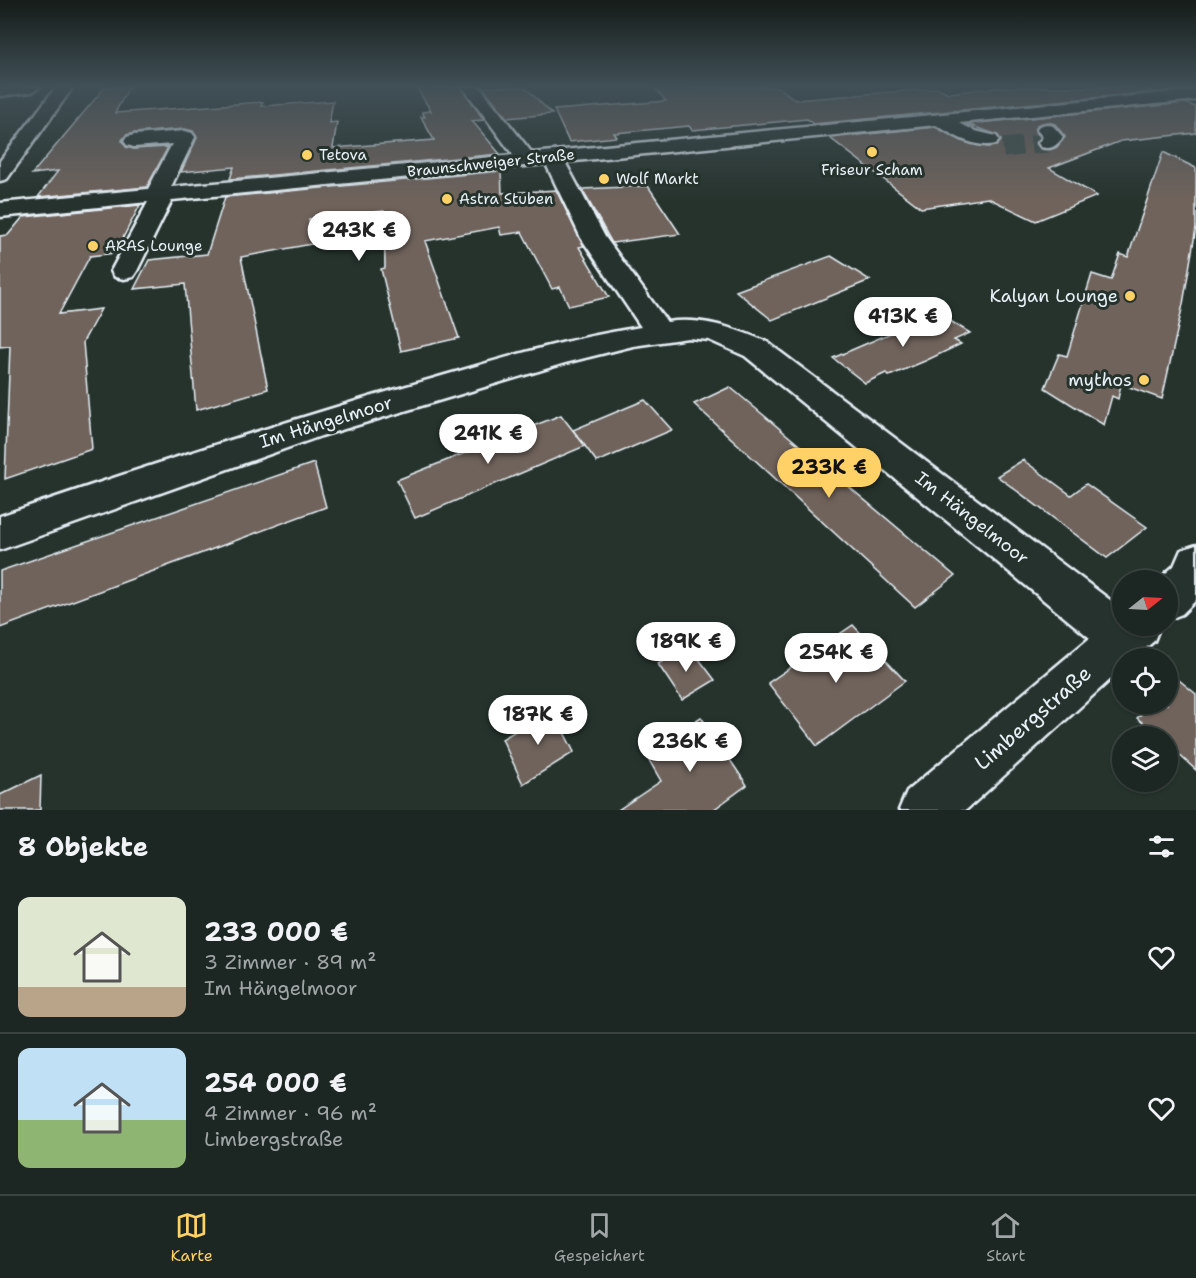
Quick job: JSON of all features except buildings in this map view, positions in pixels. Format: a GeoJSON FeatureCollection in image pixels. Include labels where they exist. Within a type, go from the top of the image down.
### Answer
{"type":"FeatureCollection","features":[{"type":"Feature","properties":{"kind":"street"},"geometry":{"type":"LineString","coordinates":[[0,175],[37,125]]}},
{"type":"Feature","properties":{"kind":"street"},"geometry":{"type":"LineString","coordinates":[[500,125],[527,160]]}},
{"type":"Feature","properties":{"kind":"street","name":"Braunschweiger Straße"},"geometry":{"type":"LineString","coordinates":[[0,210],[527,160],[556,163],[896,125]]}},
{"type":"Feature","properties":{"kind":"street"},"geometry":{"type":"LineString","coordinates":[[948,125],[969,136],[996,144]]}},
{"type":"Feature","properties":{"kind":"street"},"geometry":{"type":"LineString","coordinates":[[1034,125],[1043,136]]}},
{"type":"Feature","properties":{"kind":"street"},"geometry":{"type":"LineString","coordinates":[[124,271],[185,137],[134,141]]}},
{"type":"Feature","properties":{"kind":"street"},"geometry":{"type":"LineString","coordinates":[[556,163],[592,238],[659,332]]}},
{"type":"Feature","properties":{"kind":"street","name":"Im Hängelmoor"},"geometry":{"type":"LineString","coordinates":[[0,533],[203,460],[414,394],[537,359],[659,332],[697,329],[756,349],[1112,617]]}},
{"type":"Feature","properties":{"kind":"street","name":"Limbergstraße"},"geometry":{"type":"LineString","coordinates":[[926,810],[1127,636]]}},
{"type":"Feature","properties":{"kind":"tunnel"},"geometry":{"type":"LineString","coordinates":[[1003,148],[1048,143]]}},
{"type":"Feature","properties":{"kind":"place","name":"Friseur Scham"},"geometry":{"type":"Point","coordinates":[872,152]}},
{"type":"Feature","properties":{"kind":"place","name":"Tetova"},"geometry":{"type":"Point","coordinates":[307,155]}},
{"type":"Feature","properties":{"kind":"place","name":"Wolf Markt"},"geometry":{"type":"Point","coordinates":[604,179]}},
{"type":"Feature","properties":{"kind":"place","name":"Astra Stuben"},"geometry":{"type":"Point","coordinates":[447,199]}},
{"type":"Feature","properties":{"kind":"place","name":"ARAS Lounge"},"geometry":{"type":"Point","coordinates":[93,246]}},
{"type":"Feature","properties":{"kind":"place","name":"Kalyan Lounge"},"geometry":{"type":"Point","coordinates":[1130,296]}},
{"type":"Feature","properties":{"kind":"place","name":"mythos"},"geometry":{"type":"Point","coordinates":[1144,380]}}]}
